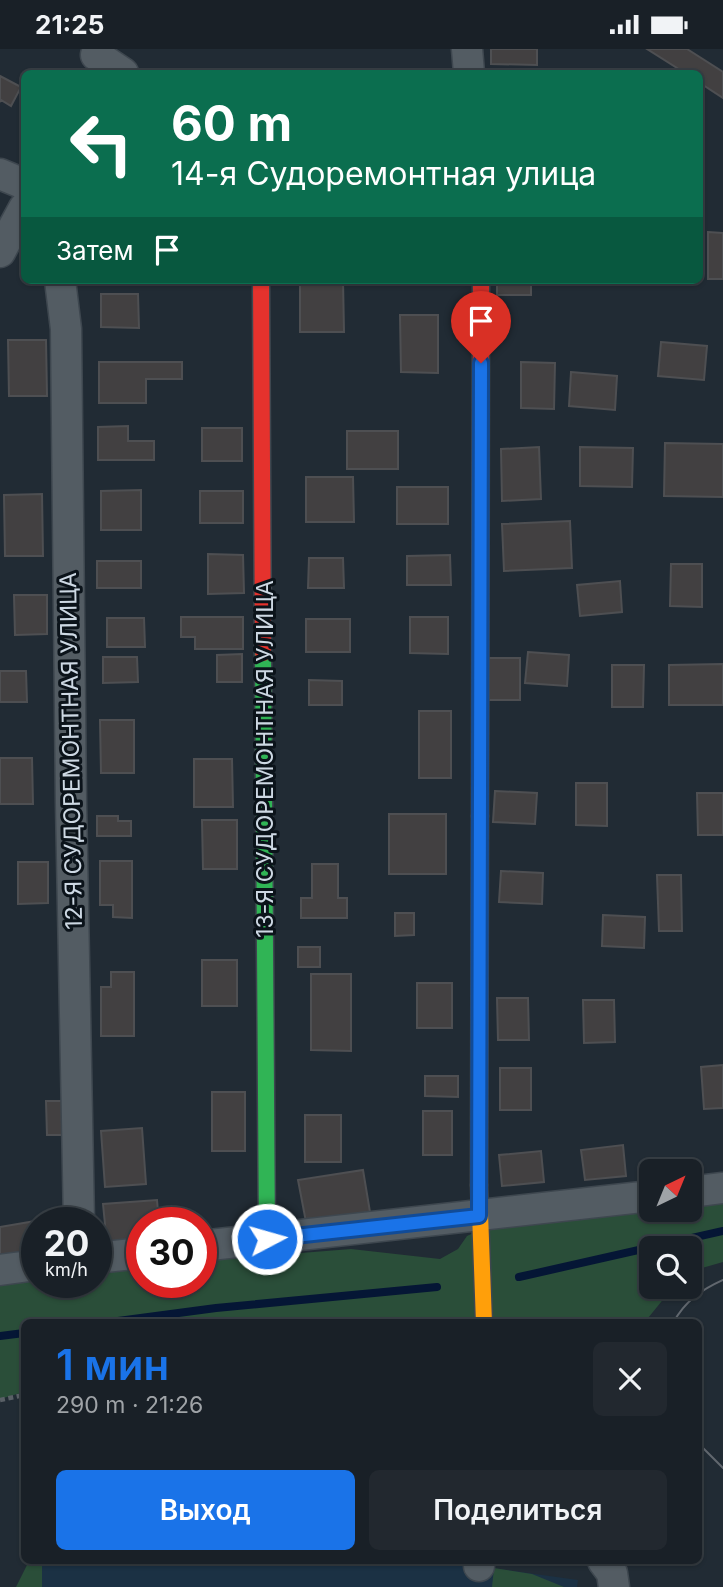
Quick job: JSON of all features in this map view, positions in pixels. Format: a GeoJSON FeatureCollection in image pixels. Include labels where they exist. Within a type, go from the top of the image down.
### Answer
{"type":"FeatureCollection","features":[{"type":"Feature","properties":{"kind":"street"},"geometry":{"type":"LineString","coordinates":[[467,49],[469,70]]}},
{"type":"Feature","properties":{"kind":"street"},"geometry":{"type":"LineString","coordinates":[[94,59],[117,70]]}},
{"type":"Feature","properties":{"kind":"street"},"geometry":{"type":"LineString","coordinates":[[0,174],[21,183]]}},
{"type":"Feature","properties":{"kind":"street"},"geometry":{"type":"LineString","coordinates":[[0,253],[21,214]]}},
{"type":"Feature","properties":{"kind":"street","name":"12-Я СУДОРЕМОНТНАЯ УЛИЦА"},"geometry":{"type":"LineString","coordinates":[[60,284],[66,330],[79,1207]]}},
{"type":"Feature","properties":{"kind":"street","name":"13-Я СУДОРЕМОНТНАЯ УЛИЦА"},"geometry":{"type":"LineString","coordinates":[[261,284],[267,1239]]}},
{"type":"Feature","properties":{"kind":"street"},"geometry":{"type":"LineString","coordinates":[[481,284],[479,1216],[484,1319]]}},
{"type":"Feature","properties":{"kind":"street"},"geometry":{"type":"LineString","coordinates":[[702,1191],[723,1188]]}},
{"type":"Feature","properties":{"kind":"street"},"geometry":{"type":"LineString","coordinates":[[217,1244],[639,1197]]}},
{"type":"Feature","properties":{"kind":"street"},"geometry":{"type":"LineString","coordinates":[[0,1270],[21,1267]]}},
{"type":"Feature","properties":{"kind":"street"},"geometry":{"type":"LineString","coordinates":[[605,1564],[612,1573],[614,1587]]}},
{"type":"Feature","properties":{"kind":"path"},"geometry":{"type":"LineString","coordinates":[[0,1400],[21,1396]]}},
{"type":"Feature","properties":{"kind":"shaded area"},"geometry":{"type":"Polygon","coordinates":[[[42,1564],[464,1564],[578,1580],[577,1587],[42,1587],[42,1564]]]}},
{"type":"Feature","properties":{"kind":"green space"},"geometry":{"type":"Polygon","coordinates":[[[723,1194],[723,1262],[702,1268],[702,1236],[639,1236],[639,1299],[663,1299],[647,1319],[21,1319],[21,1393],[0,1399],[0,1280],[21,1278],[21,1298],[112,1298],[112,1270],[126,1268],[126,1298],[217,1298],[217,1260],[351,1249],[440,1259],[458,1249],[467,1236],[493,1224],[639,1210],[639,1222],[702,1222],[702,1197],[723,1194]]]}},
{"type":"Feature","properties":{"kind":"green space"},"geometry":{"type":"Polygon","coordinates":[[[28,1564],[42,1564],[42,1587],[16,1587],[28,1564]]]}},
{"type":"Feature","properties":{"kind":"green space"},"geometry":{"type":"Polygon","coordinates":[[[494,1568],[532,1574],[564,1587],[492,1587],[494,1568]]]}},
{"type":"Feature","properties":{"kind":"building"},"geometry":{"type":"Polygon","coordinates":[[[491,49],[537,49],[537,65],[491,64],[491,49]]]}},
{"type":"Feature","properties":{"kind":"building"},"geometry":{"type":"Polygon","coordinates":[[[647,49],[687,49],[723,72],[723,98],[703,85],[703,70],[680,70],[647,49]]]}},
{"type":"Feature","properties":{"kind":"building"},"geometry":{"type":"Polygon","coordinates":[[[0,76],[21,87],[11,106],[1,100],[0,102],[0,76]]]}},
{"type":"Feature","properties":{"kind":"building"},"geometry":{"type":"Polygon","coordinates":[[[708,232],[723,233],[723,279],[708,279],[708,232]]]}},
{"type":"Feature","properties":{"kind":"building"},"geometry":{"type":"Polygon","coordinates":[[[300,284],[343,284],[344,332],[300,332],[300,284]]]}},
{"type":"Feature","properties":{"kind":"building"},"geometry":{"type":"Polygon","coordinates":[[[497,284],[531,284],[531,295],[497,295],[497,284]]]}},
{"type":"Feature","properties":{"kind":"building"},"geometry":{"type":"Polygon","coordinates":[[[101,294],[138,294],[139,328],[101,327],[101,294]]]}},
{"type":"Feature","properties":{"kind":"building"},"geometry":{"type":"Polygon","coordinates":[[[400,315],[438,315],[438,373],[401,372],[400,315]]]}},
{"type":"Feature","properties":{"kind":"building"},"geometry":{"type":"Polygon","coordinates":[[[8,340],[46,340],[47,396],[9,396],[8,340]]]}},
{"type":"Feature","properties":{"kind":"building"},"geometry":{"type":"Polygon","coordinates":[[[661,342],[707,346],[704,380],[658,376],[661,342]]]}},
{"type":"Feature","properties":{"kind":"building"},"geometry":{"type":"Polygon","coordinates":[[[99,362],[182,362],[182,379],[146,379],[146,403],[99,403],[99,362]]]}},
{"type":"Feature","properties":{"kind":"building"},"geometry":{"type":"Polygon","coordinates":[[[521,362],[555,363],[554,409],[521,408],[521,362]]]}},
{"type":"Feature","properties":{"kind":"building"},"geometry":{"type":"Polygon","coordinates":[[[571,372],[617,376],[615,410],[569,406],[571,372]]]}},
{"type":"Feature","properties":{"kind":"building"},"geometry":{"type":"Polygon","coordinates":[[[128,426],[128,441],[154,441],[154,460],[98,460],[98,427],[128,426]]]}},
{"type":"Feature","properties":{"kind":"building"},"geometry":{"type":"Polygon","coordinates":[[[202,428],[242,428],[242,461],[202,461],[202,428]]]}},
{"type":"Feature","properties":{"kind":"building"},"geometry":{"type":"Polygon","coordinates":[[[347,431],[398,431],[398,469],[347,469],[347,431]]]}},
{"type":"Feature","properties":{"kind":"building"},"geometry":{"type":"Polygon","coordinates":[[[665,443],[723,444],[723,497],[664,496],[665,443]]]}},
{"type":"Feature","properties":{"kind":"building"},"geometry":{"type":"Polygon","coordinates":[[[539,447],[541,499],[502,501],[501,449],[539,447]]]}},
{"type":"Feature","properties":{"kind":"building"},"geometry":{"type":"Polygon","coordinates":[[[580,447],[633,448],[632,487],[580,486],[580,447]]]}},
{"type":"Feature","properties":{"kind":"building"},"geometry":{"type":"Polygon","coordinates":[[[306,477],[353,477],[354,522],[306,522],[306,477]]]}},
{"type":"Feature","properties":{"kind":"building"},"geometry":{"type":"Polygon","coordinates":[[[397,487],[448,487],[448,524],[397,524],[397,487]]]}},
{"type":"Feature","properties":{"kind":"building"},"geometry":{"type":"Polygon","coordinates":[[[141,490],[141,530],[101,530],[101,491],[141,490]]]}},
{"type":"Feature","properties":{"kind":"building"},"geometry":{"type":"Polygon","coordinates":[[[200,491],[243,491],[243,523],[200,523],[200,491]]]}},
{"type":"Feature","properties":{"kind":"building"},"geometry":{"type":"Polygon","coordinates":[[[42,494],[43,556],[5,556],[4,495],[42,494]]]}},
{"type":"Feature","properties":{"kind":"building"},"geometry":{"type":"Polygon","coordinates":[[[570,521],[572,568],[504,571],[502,524],[570,521]]]}},
{"type":"Feature","properties":{"kind":"building"},"geometry":{"type":"Polygon","coordinates":[[[208,554],[243,555],[244,593],[208,594],[208,554]]]}},
{"type":"Feature","properties":{"kind":"building"},"geometry":{"type":"Polygon","coordinates":[[[450,555],[451,585],[407,585],[407,556],[450,555]]]}},
{"type":"Feature","properties":{"kind":"building"},"geometry":{"type":"Polygon","coordinates":[[[309,558],[343,558],[344,588],[308,588],[309,558]]]}},
{"type":"Feature","properties":{"kind":"building"},"geometry":{"type":"Polygon","coordinates":[[[97,561],[141,561],[141,588],[97,588],[97,561]]]}},
{"type":"Feature","properties":{"kind":"building"},"geometry":{"type":"Polygon","coordinates":[[[671,564],[702,564],[702,607],[670,606],[671,564]]]}},
{"type":"Feature","properties":{"kind":"building"},"geometry":{"type":"Polygon","coordinates":[[[620,581],[622,612],[580,616],[577,585],[620,581]]]}},
{"type":"Feature","properties":{"kind":"building"},"geometry":{"type":"Polygon","coordinates":[[[14,595],[47,595],[47,634],[15,635],[14,595]]]}},
{"type":"Feature","properties":{"kind":"building"},"geometry":{"type":"Polygon","coordinates":[[[181,617],[243,617],[243,649],[195,649],[195,637],[181,637],[181,617]]]}},
{"type":"Feature","properties":{"kind":"building"},"geometry":{"type":"Polygon","coordinates":[[[410,617],[448,617],[448,654],[410,653],[410,617]]]}},
{"type":"Feature","properties":{"kind":"building"},"geometry":{"type":"Polygon","coordinates":[[[107,618],[144,618],[145,647],[107,647],[107,618]]]}},
{"type":"Feature","properties":{"kind":"building"},"geometry":{"type":"Polygon","coordinates":[[[306,619],[350,619],[350,652],[306,652],[306,619]]]}},
{"type":"Feature","properties":{"kind":"building"},"geometry":{"type":"Polygon","coordinates":[[[528,652],[569,655],[567,686],[525,683],[528,652]]]}},
{"type":"Feature","properties":{"kind":"building"},"geometry":{"type":"Polygon","coordinates":[[[242,654],[242,682],[217,682],[217,655],[242,654]]]}},
{"type":"Feature","properties":{"kind":"building"},"geometry":{"type":"Polygon","coordinates":[[[103,657],[137,657],[138,682],[103,683],[103,657]]]}},
{"type":"Feature","properties":{"kind":"building"},"geometry":{"type":"Polygon","coordinates":[[[489,658],[520,658],[520,700],[489,700],[489,658]]]}},
{"type":"Feature","properties":{"kind":"building"},"geometry":{"type":"Polygon","coordinates":[[[723,664],[723,705],[669,705],[669,665],[723,664]]]}},
{"type":"Feature","properties":{"kind":"building"},"geometry":{"type":"Polygon","coordinates":[[[612,665],[644,665],[643,707],[612,707],[612,665]]]}},
{"type":"Feature","properties":{"kind":"building"},"geometry":{"type":"Polygon","coordinates":[[[0,671],[26,671],[27,702],[0,702],[0,671]]]}},
{"type":"Feature","properties":{"kind":"building"},"geometry":{"type":"Polygon","coordinates":[[[309,680],[342,681],[342,705],[309,705],[309,680]]]}},
{"type":"Feature","properties":{"kind":"building"},"geometry":{"type":"Polygon","coordinates":[[[419,711],[451,711],[451,778],[419,778],[419,711]]]}},
{"type":"Feature","properties":{"kind":"building"},"geometry":{"type":"Polygon","coordinates":[[[100,720],[134,720],[134,773],[101,773],[100,720]]]}},
{"type":"Feature","properties":{"kind":"building"},"geometry":{"type":"Polygon","coordinates":[[[0,758],[32,758],[33,804],[0,804],[0,758]]]}},
{"type":"Feature","properties":{"kind":"building"},"geometry":{"type":"Polygon","coordinates":[[[194,759],[232,759],[233,807],[194,807],[194,759]]]}},
{"type":"Feature","properties":{"kind":"building"},"geometry":{"type":"Polygon","coordinates":[[[576,783],[607,783],[607,826],[576,825],[576,783]]]}},
{"type":"Feature","properties":{"kind":"building"},"geometry":{"type":"Polygon","coordinates":[[[495,791],[537,793],[535,824],[493,822],[495,791]]]}},
{"type":"Feature","properties":{"kind":"building"},"geometry":{"type":"Polygon","coordinates":[[[697,793],[723,793],[723,835],[698,835],[697,793]]]}},
{"type":"Feature","properties":{"kind":"building"},"geometry":{"type":"Polygon","coordinates":[[[389,814],[446,814],[446,874],[389,874],[389,814]]]}},
{"type":"Feature","properties":{"kind":"building"},"geometry":{"type":"Polygon","coordinates":[[[97,816],[118,816],[118,821],[131,821],[131,836],[97,836],[97,816]]]}},
{"type":"Feature","properties":{"kind":"building"},"geometry":{"type":"Polygon","coordinates":[[[202,820],[237,820],[237,869],[203,869],[202,820]]]}},
{"type":"Feature","properties":{"kind":"building"},"geometry":{"type":"Polygon","coordinates":[[[100,861],[132,861],[132,918],[113,917],[113,905],[100,905],[100,861]]]}},
{"type":"Feature","properties":{"kind":"building"},"geometry":{"type":"Polygon","coordinates":[[[18,862],[48,862],[48,903],[18,904],[18,862]]]}},
{"type":"Feature","properties":{"kind":"building"},"geometry":{"type":"Polygon","coordinates":[[[312,864],[338,864],[338,898],[347,898],[347,918],[301,918],[301,898],[312,898],[312,864]]]}},
{"type":"Feature","properties":{"kind":"building"},"geometry":{"type":"Polygon","coordinates":[[[501,871],[543,873],[542,904],[499,902],[501,871]]]}},
{"type":"Feature","properties":{"kind":"building"},"geometry":{"type":"Polygon","coordinates":[[[657,875],[681,875],[682,931],[659,931],[657,875]]]}},
{"type":"Feature","properties":{"kind":"building"},"geometry":{"type":"Polygon","coordinates":[[[395,913],[414,913],[414,935],[395,936],[395,913]]]}},
{"type":"Feature","properties":{"kind":"building"},"geometry":{"type":"Polygon","coordinates":[[[603,915],[645,917],[644,948],[602,946],[603,915]]]}},
{"type":"Feature","properties":{"kind":"building"},"geometry":{"type":"Polygon","coordinates":[[[298,947],[320,947],[320,967],[298,967],[298,947]]]}},
{"type":"Feature","properties":{"kind":"building"},"geometry":{"type":"Polygon","coordinates":[[[202,960],[237,960],[237,1006],[202,1006],[202,960]]]}},
{"type":"Feature","properties":{"kind":"building"},"geometry":{"type":"Polygon","coordinates":[[[111,972],[134,972],[134,1036],[101,1036],[101,987],[111,987],[111,972]]]}},
{"type":"Feature","properties":{"kind":"building"},"geometry":{"type":"Polygon","coordinates":[[[311,974],[351,974],[351,1051],[311,1050],[311,974]]]}},
{"type":"Feature","properties":{"kind":"building"},"geometry":{"type":"Polygon","coordinates":[[[417,983],[452,983],[452,1028],[417,1028],[417,983]]]}},
{"type":"Feature","properties":{"kind":"building"},"geometry":{"type":"Polygon","coordinates":[[[497,998],[528,998],[529,1040],[498,1040],[497,998]]]}},
{"type":"Feature","properties":{"kind":"building"},"geometry":{"type":"Polygon","coordinates":[[[583,1000],[614,1000],[615,1042],[584,1043],[583,1000]]]}},
{"type":"Feature","properties":{"kind":"building"},"geometry":{"type":"Polygon","coordinates":[[[723,1065],[723,1108],[704,1109],[701,1067],[723,1065]]]}},
{"type":"Feature","properties":{"kind":"building"},"geometry":{"type":"Polygon","coordinates":[[[500,1068],[531,1068],[531,1110],[500,1110],[500,1068]]]}},
{"type":"Feature","properties":{"kind":"building"},"geometry":{"type":"Polygon","coordinates":[[[425,1076],[458,1076],[458,1097],[425,1096],[425,1076]]]}},
{"type":"Feature","properties":{"kind":"building"},"geometry":{"type":"Polygon","coordinates":[[[212,1092],[245,1092],[245,1151],[212,1151],[212,1092]]]}},
{"type":"Feature","properties":{"kind":"building"},"geometry":{"type":"Polygon","coordinates":[[[46,1101],[65,1101],[66,1135],[47,1135],[46,1101]]]}},
{"type":"Feature","properties":{"kind":"building"},"geometry":{"type":"Polygon","coordinates":[[[423,1111],[452,1111],[452,1155],[423,1155],[423,1111]]]}},
{"type":"Feature","properties":{"kind":"building"},"geometry":{"type":"Polygon","coordinates":[[[305,1115],[341,1115],[341,1162],[305,1162],[305,1115]]]}},
{"type":"Feature","properties":{"kind":"building"},"geometry":{"type":"Polygon","coordinates":[[[142,1128],[146,1184],[105,1187],[101,1131],[142,1128]]]}},
{"type":"Feature","properties":{"kind":"building"},"geometry":{"type":"Polygon","coordinates":[[[623,1145],[626,1176],[585,1180],[581,1150],[623,1145]]]}},
{"type":"Feature","properties":{"kind":"building"},"geometry":{"type":"Polygon","coordinates":[[[541,1151],[544,1182],[502,1186],[499,1155],[541,1151]]]}},
{"type":"Feature","properties":{"kind":"building"},"geometry":{"type":"Polygon","coordinates":[[[363,1170],[370,1212],[306,1222],[298,1180],[363,1170]]]}},
{"type":"Feature","properties":{"kind":"building"},"geometry":{"type":"Polygon","coordinates":[[[157,1200],[158,1207],[126,1207],[126,1242],[112,1244],[112,1207],[103,1207],[103,1204],[157,1200]]]}},
{"type":"Feature","properties":{"kind":"building"},"geometry":{"type":"Polygon","coordinates":[[[21,1223],[21,1257],[0,1260],[0,1227],[21,1223]]]}},
{"type":"Feature","properties":{"kind":"waterway"},"geometry":{"type":"LineString","coordinates":[[519,1277],[723,1231]]}},
{"type":"Feature","properties":{"kind":"waterway"},"geometry":{"type":"LineString","coordinates":[[133,1319],[216,1308],[437,1287]]}},
{"type":"Feature","properties":{"kind":"waterway"},"geometry":{"type":"LineString","coordinates":[[0,1336],[21,1333]]}},
{"type":"Feature","properties":{"kind":"tram line"},"geometry":{"type":"LineString","coordinates":[[676,1319],[694,1297],[723,1280]]}},
{"type":"Feature","properties":{"kind":"tram line"},"geometry":{"type":"LineString","coordinates":[[702,1447],[723,1468]]}},
{"type":"Feature","properties":{"kind":"traffic: fast"},"geometry":{"type":"LineString","coordinates":[[263,653],[267,1239]]}},
{"type":"Feature","properties":{"kind":"traffic: fast"},"geometry":{"type":"LineString","coordinates":[[479,1185],[480,816]]}},
{"type":"Feature","properties":{"kind":"traffic: slow"},"geometry":{"type":"LineString","coordinates":[[479,1185],[484,1319]]}},
{"type":"Feature","properties":{"kind":"traffic: jam"},"geometry":{"type":"LineString","coordinates":[[261,284],[263,653]]}},
{"type":"Feature","properties":{"kind":"traffic: jam"},"geometry":{"type":"LineString","coordinates":[[480,816],[481,284]]}},
{"type":"Feature","properties":{"kind":"route"},"geometry":{"type":"LineString","coordinates":[[267,1239],[479,1216],[481,363]]}}]}
